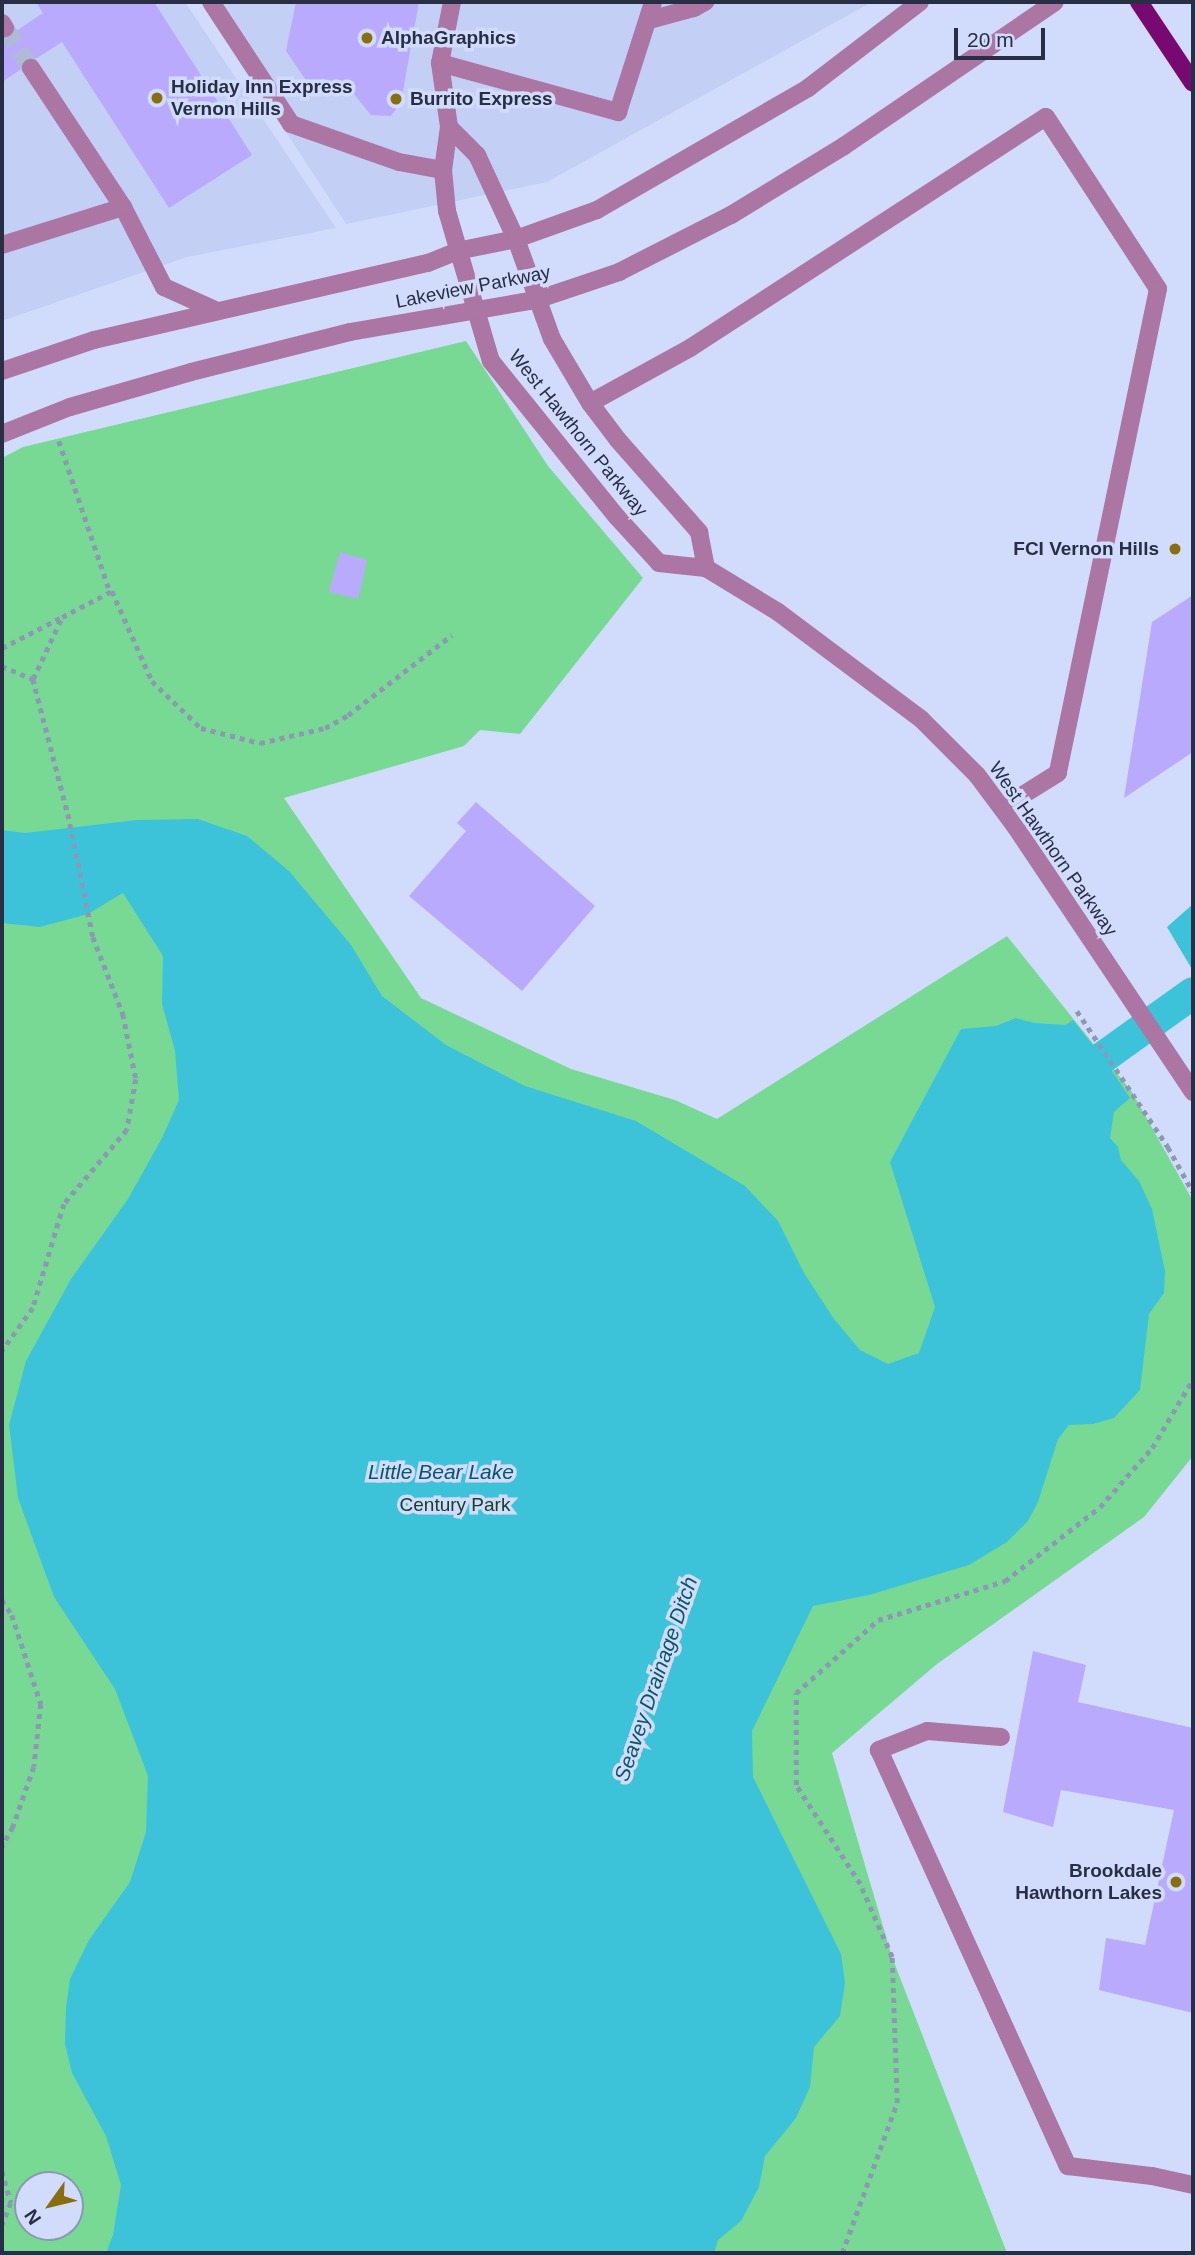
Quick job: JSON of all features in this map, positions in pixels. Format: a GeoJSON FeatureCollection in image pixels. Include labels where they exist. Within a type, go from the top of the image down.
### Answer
{"type":"FeatureCollection","features":[{"type":"Feature","properties":{"kind":"main road"},"geometry":{"type":"LineString","coordinates":[[1139,2],[1193,83]]}},
{"type":"Feature","properties":{"kind":"street"},"geometry":{"type":"LineString","coordinates":[[211,2],[291,124],[399,162],[443,170]]}},
{"type":"Feature","properties":{"kind":"street"},"geometry":{"type":"LineString","coordinates":[[449,127],[440,63],[452,2]]}},
{"type":"Feature","properties":{"kind":"street"},"geometry":{"type":"LineString","coordinates":[[440,63],[618,112],[653,2]]}},
{"type":"Feature","properties":{"kind":"street"},"geometry":{"type":"LineString","coordinates":[[649,20],[694,8],[705,2]]}},
{"type":"Feature","properties":{"kind":"street","name":"Lakeview Parkway"},"geometry":{"type":"LineString","coordinates":[[2,371],[94,340],[428,263],[457,251],[516,239],[597,210],[808,88],[920,2]]}},
{"type":"Feature","properties":{"kind":"street","name":"Lakeview Parkway"},"geometry":{"type":"LineString","coordinates":[[2,434],[70,407],[202,369],[350,332],[536,300],[620,272],[731,215],[844,146],[1055,2]]}},
{"type":"Feature","properties":{"kind":"street"},"geometry":{"type":"LineString","coordinates":[[31,68],[123,207],[164,288],[215,310]]}},
{"type":"Feature","properties":{"kind":"street"},"geometry":{"type":"LineString","coordinates":[[590,403],[690,348],[1046,117],[1158,289],[1058,773],[1002,808]]}},
{"type":"Feature","properties":{"kind":"street","name":"West Hawthorn Parkway"},"geometry":{"type":"LineString","coordinates":[[449,127],[443,170],[447,211],[491,361],[617,517],[659,563],[706,568],[778,612],[831,649],[921,719],[977,775],[1092,940],[1191,1089]]}},
{"type":"Feature","properties":{"kind":"street","name":"West Hawthorn Parkway"},"geometry":{"type":"LineString","coordinates":[[449,127],[477,155],[516,239],[552,339],[590,403],[618,440],[699,532],[706,568]]}},
{"type":"Feature","properties":{"kind":"street"},"geometry":{"type":"LineString","coordinates":[[2,245],[123,207]]}},
{"type":"Feature","properties":{"kind":"street"},"geometry":{"type":"LineString","coordinates":[[1001,1737],[927,1731],[878,1749],[1068,2166],[1152,2176],[1193,2185]]}},
{"type":"Feature","properties":{"kind":"path"},"geometry":{"type":"LineString","coordinates":[[59,441],[112,591],[152,681],[201,727],[260,743],[325,728],[348,715],[452,635]]}},
{"type":"Feature","properties":{"kind":"path"},"geometry":{"type":"LineString","coordinates":[[2,648],[112,591]]}},
{"type":"Feature","properties":{"kind":"path"},"geometry":{"type":"LineString","coordinates":[[2,1351],[33,1308],[64,1204],[128,1130],[136,1079],[123,1014],[93,937],[68,814],[33,679],[62,617]]}},
{"type":"Feature","properties":{"kind":"path"},"geometry":{"type":"LineString","coordinates":[[2,666],[33,679]]}},
{"type":"Feature","properties":{"kind":"path"},"geometry":{"type":"LineString","coordinates":[[1077,1011],[1143,1110],[1193,1192]]}},
{"type":"Feature","properties":{"kind":"path"},"geometry":{"type":"LineString","coordinates":[[842,2253],[897,2103],[892,1957],[860,1884],[796,1785],[796,1693],[878,1620],[1005,1581],[1100,1507],[1152,1448],[1193,1379]]}},
{"type":"Feature","properties":{"kind":"path"},"geometry":{"type":"LineString","coordinates":[[2,1600],[12,1615],[41,1704],[34,1767],[13,1827],[2,1847]]}},
{"type":"Feature","properties":{"kind":"path"},"geometry":{"type":"LineString","coordinates":[[2,2171],[11,2203],[2,2225]]}},
{"type":"Feature","properties":{"kind":"shaded area"},"geometry":{"type":"Polygon","coordinates":[[[2,2],[185,2],[336,228],[187,257],[2,321],[2,2]]]}},
{"type":"Feature","properties":{"kind":"shaded area"},"geometry":{"type":"Polygon","coordinates":[[[201,2],[872,2],[547,182],[346,224],[201,2]]]}},
{"type":"Feature","properties":{"kind":"green space","name":"Little Bear Lake"},"geometry":{"type":"Polygon","coordinates":[[[466,341],[548,466],[643,578],[520,734],[480,730],[464,746],[284,798],[421,998],[571,1069],[675,1100],[717,1119],[1007,936],[1132,1092],[1193,1201],[1193,1456],[1144,1517],[937,1664],[832,1753],[892,1957],[1007,2253],[2,2253],[2,458],[23,447],[466,341]]]}},
{"type":"Feature","properties":{"kind":"water","name":"Little Bear Lake"},"geometry":{"type":"Polygon","coordinates":[[[198,819],[247,836],[289,871],[351,945],[382,996],[446,1045],[525,1086],[636,1121],[745,1186],[778,1221],[804,1273],[834,1319],[860,1350],[888,1364],[919,1353],[935,1307],[890,1162],[961,1029],[996,1026],[1016,1018],[1034,1023],[1066,1025],[1073,1020],[1100,1054],[1088,1063],[1095,1073],[1108,1065],[1130,1098],[1114,1112],[1110,1138],[1118,1147],[1121,1160],[1139,1181],[1152,1209],[1165,1271],[1164,1293],[1149,1314],[1140,1390],[1114,1418],[1093,1424],[1069,1425],[1058,1439],[1038,1502],[1028,1521],[1007,1542],[969,1565],[869,1595],[813,1606],[752,1731],[753,1777],[841,1954],[845,1983],[840,2016],[814,2047],[810,2087],[796,2118],[765,2156],[759,2187],[741,2221],[718,2240],[714,2253],[106,2253],[113,2235],[121,2185],[106,2136],[72,2073],[65,2044],[66,2008],[70,1979],[89,1940],[130,1882],[146,1832],[148,1776],[115,1689],[54,1597],[18,1498],[9,1425],[26,1361],[71,1279],[128,1199],[162,1138],[179,1100],[175,1051],[162,1004],[163,956],[123,893],[88,914],[40,927],[2,923],[2,830],[25,833],[137,820],[198,819]]]}},
{"type":"Feature","properties":{"kind":"water"},"geometry":{"type":"Polygon","coordinates":[[[1193,904],[1193,971],[1167,927],[1193,904]]]}},
{"type":"Feature","properties":{"kind":"building","name":"Holiday Inn Express Vernon Hills"},"geometry":{"type":"Polygon","coordinates":[[[36,2],[154,2],[252,155],[169,208],[62,42],[37,58],[24,59],[20,70],[2,82],[2,40],[11,37],[43,13],[36,2]]]}},
{"type":"Feature","properties":{"kind":"building"},"geometry":{"type":"Polygon","coordinates":[[[296,2],[419,2],[401,102],[391,116],[371,115],[353,93],[312,89],[286,51],[296,2]]]}},
{"type":"Feature","properties":{"kind":"building"},"geometry":{"type":"Polygon","coordinates":[[[340,552],[367,560],[358,599],[329,592],[340,552]]]}},
{"type":"Feature","properties":{"kind":"building"},"geometry":{"type":"Polygon","coordinates":[[[1193,595],[1193,752],[1124,798],[1152,622],[1193,595]]]}},
{"type":"Feature","properties":{"kind":"building"},"geometry":{"type":"Polygon","coordinates":[[[476,802],[595,906],[522,991],[409,896],[466,831],[457,823],[476,802]]]}},
{"type":"Feature","properties":{"kind":"building","name":"Brookdale Hawthorn Lakes"},"geometry":{"type":"Polygon","coordinates":[[[1033,1651],[1086,1665],[1078,1702],[1193,1728],[1193,2013],[1099,1990],[1106,1938],[1145,1945],[1174,1810],[1061,1790],[1053,1827],[1003,1812],[1033,1651]]]}},
{"type":"Feature","properties":{"kind":"waterway","name":"Seavey Drainage Ditch"},"geometry":{"type":"LineString","coordinates":[[1091,1066],[1193,993]]}},
{"type":"Feature","properties":{"kind":"tunnel"},"geometry":{"type":"LineString","coordinates":[[5,28],[31,68]]}},
{"type":"Feature","properties":{"kind":"place","name":"AlphaGraphics"},"geometry":{"type":"Point","coordinates":[367,38]}},
{"type":"Feature","properties":{"kind":"place","name":"Holiday Inn Express Vernon Hills"},"geometry":{"type":"Point","coordinates":[157,98]}},
{"type":"Feature","properties":{"kind":"place","name":"Burrito Express"},"geometry":{"type":"Point","coordinates":[396,99]}},
{"type":"Feature","properties":{"kind":"place","name":"FCI Vernon Hills"},"geometry":{"type":"Point","coordinates":[1175,549]}},
{"type":"Feature","properties":{"kind":"place","name":"Brookdale Hawthorn Lakes"},"geometry":{"type":"Point","coordinates":[1176,1882]}},
{"type":"Feature","properties":{"kind":"park label","name":"Century Park"},"geometry":{"type":"Point","coordinates":[455,1505]}}]}
